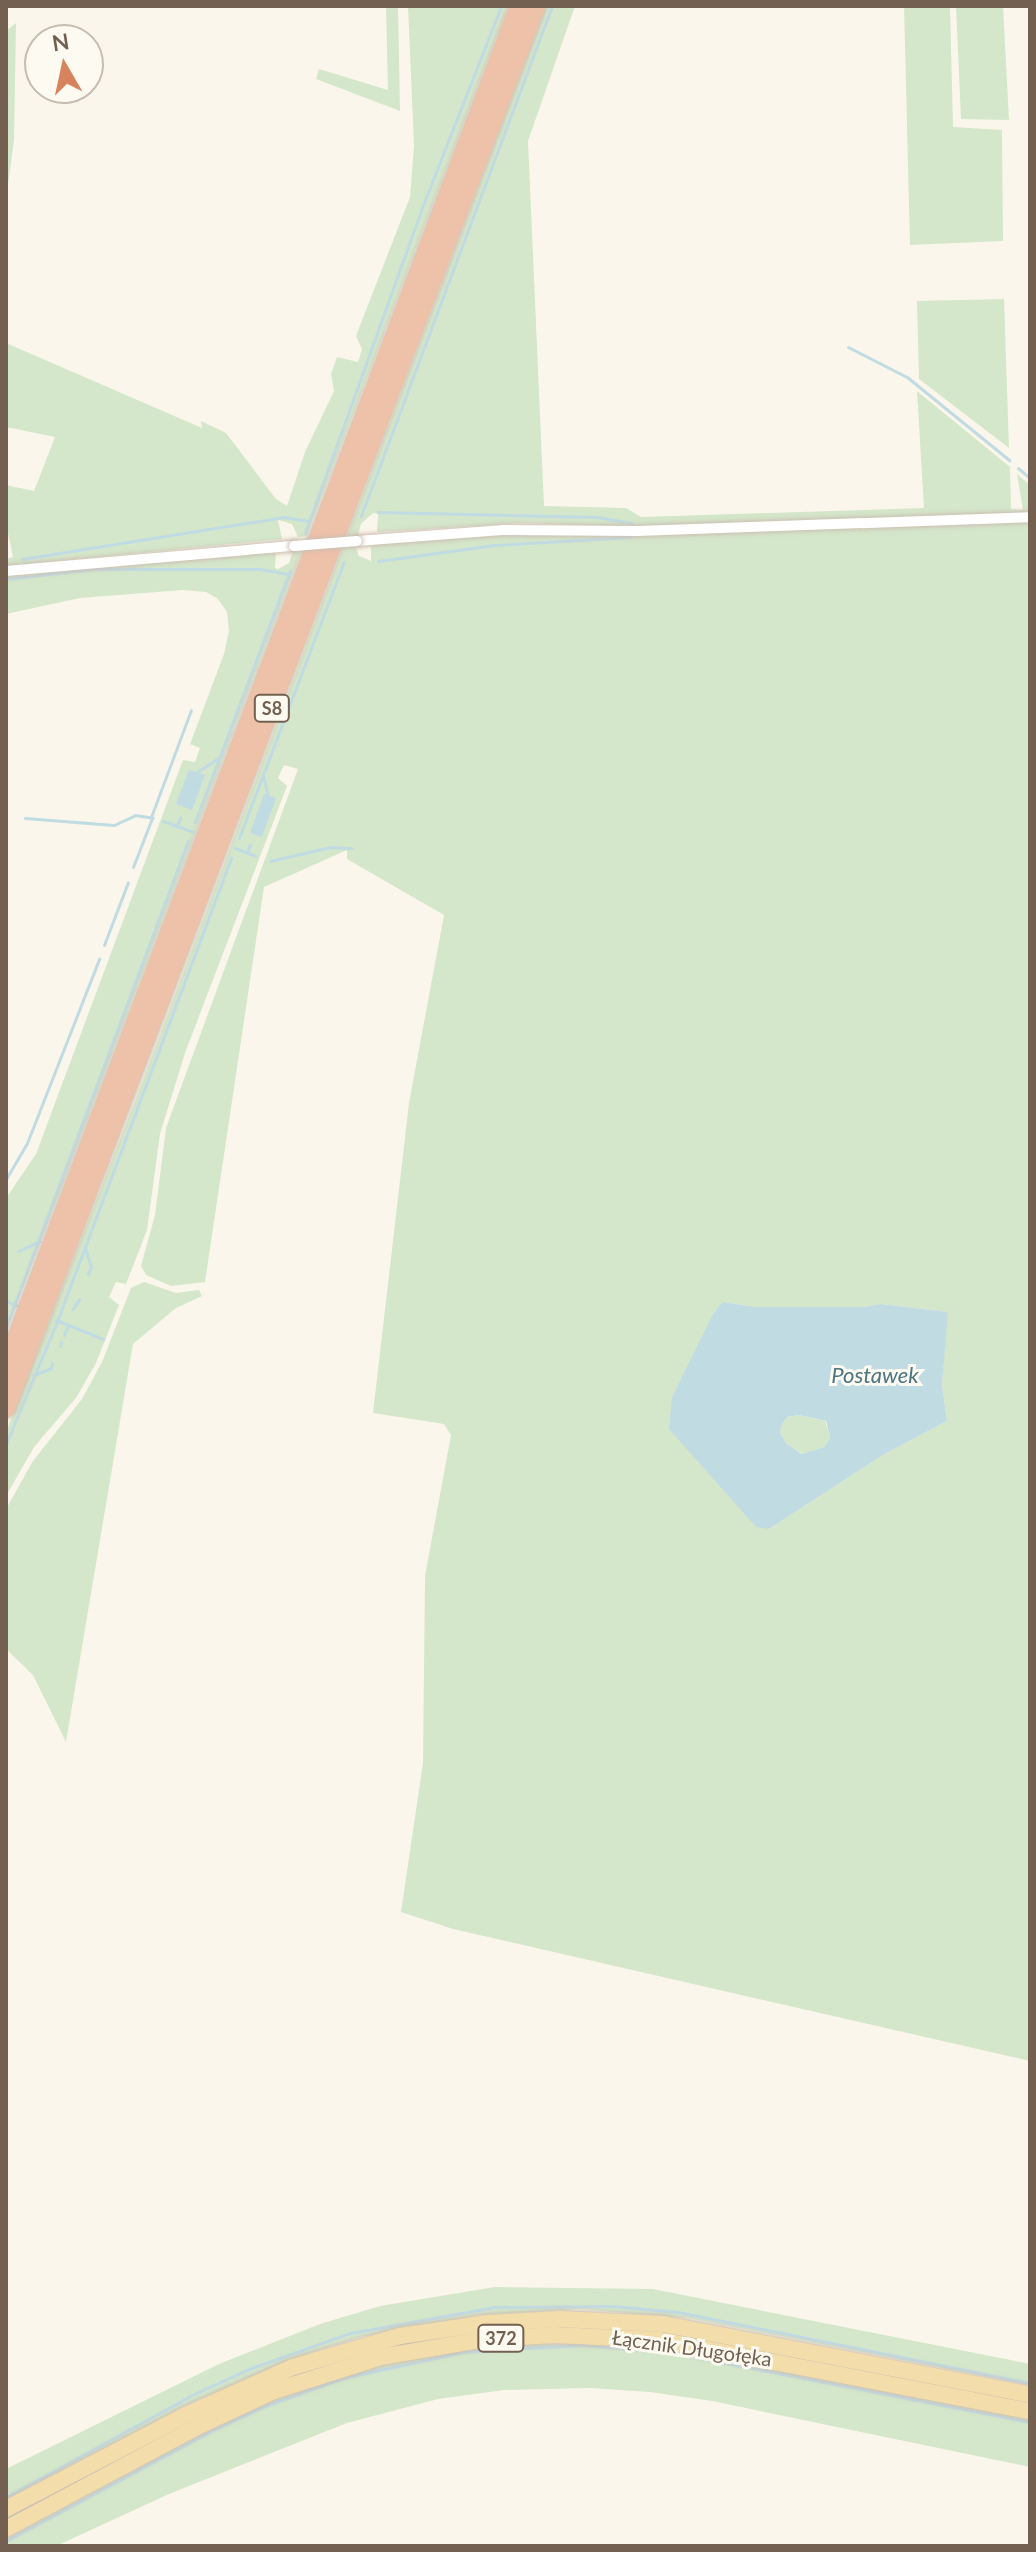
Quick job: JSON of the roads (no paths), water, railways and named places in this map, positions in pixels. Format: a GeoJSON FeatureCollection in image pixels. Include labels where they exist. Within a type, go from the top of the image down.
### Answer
{"type":"FeatureCollection","features":[{"type":"Feature","properties":{"kind":"highway","name":"S8"},"geometry":{"type":"LineString","coordinates":[[6,1366],[519,6]]}},
{"type":"Feature","properties":{"kind":"highway","name":"S8"},"geometry":{"type":"LineString","coordinates":[[6,1408],[536,6]]}},
{"type":"Feature","properties":{"kind":"main road","name":"Łącznik Długołęka"},"geometry":{"type":"LineString","coordinates":[[6,2509],[137,2439],[269,2376],[378,2341],[467,2325],[560,2319],[663,2324],[1030,2395]]}},
{"type":"Feature","properties":{"kind":"main road","name":"Łącznik Długołęka"},"geometry":{"type":"LineString","coordinates":[[6,2529],[195,2428],[274,2391],[381,2357],[472,2341],[555,2335],[660,2340],[1030,2411]]}},
{"type":"Feature","properties":{"kind":"street"},"geometry":{"type":"LineString","coordinates":[[6,571],[502,530],[637,531],[1030,517]]}},
{"type":"Feature","properties":{"kind":"water"},"geometry":{"type":"Polygon","coordinates":[[[189,770],[205,775],[192,810],[176,804],[189,770]]]}},
{"type":"Feature","properties":{"kind":"water"},"geometry":{"type":"Polygon","coordinates":[[[264,794],[276,798],[262,837],[250,833],[264,794]]]}},
{"type":"Feature","properties":{"kind":"water","name":"Postawek"},"geometry":{"type":"Polygon","coordinates":[[[723,1302],[756,1307],[863,1307],[881,1304],[948,1312],[942,1385],[947,1421],[883,1455],[769,1529],[756,1527],[669,1429],[672,1397],[713,1314],[723,1302]],[[799,1415],[787,1417],[780,1432],[786,1443],[802,1454],[824,1447],[830,1438],[826,1421],[799,1415]]]}},
{"type":"Feature","properties":{"kind":"waterway"},"geometry":{"type":"LineString","coordinates":[[305,533],[427,195],[501,6]]}},
{"type":"Feature","properties":{"kind":"waterway"},"geometry":{"type":"LineString","coordinates":[[361,516],[552,6]]}},
{"type":"Feature","properties":{"kind":"waterway"},"geometry":{"type":"LineString","coordinates":[[848,347],[907,377],[1009,460]]}},
{"type":"Feature","properties":{"kind":"waterway"},"geometry":{"type":"LineString","coordinates":[[1018,468],[1030,478]]}},
{"type":"Feature","properties":{"kind":"waterway"},"geometry":{"type":"LineString","coordinates":[[378,512],[597,517],[632,523]]}},
{"type":"Feature","properties":{"kind":"waterway"},"geometry":{"type":"LineString","coordinates":[[22,559],[283,517],[309,521]]}},
{"type":"Feature","properties":{"kind":"waterway"},"geometry":{"type":"LineString","coordinates":[[378,561],[495,545],[630,537]]}},
{"type":"Feature","properties":{"kind":"waterway"},"geometry":{"type":"LineString","coordinates":[[239,838],[344,562]]}},
{"type":"Feature","properties":{"kind":"waterway"},"geometry":{"type":"LineString","coordinates":[[6,579],[93,569],[260,569],[288,574]]}},
{"type":"Feature","properties":{"kind":"waterway"},"geometry":{"type":"LineString","coordinates":[[195,822],[290,570]]}},
{"type":"Feature","properties":{"kind":"waterway"},"geometry":{"type":"LineString","coordinates":[[151,817],[191,710]]}},
{"type":"Feature","properties":{"kind":"waterway"},"geometry":{"type":"LineString","coordinates":[[197,772],[220,757]]}},
{"type":"Feature","properties":{"kind":"waterway"},"geometry":{"type":"LineString","coordinates":[[263,775],[268,796]]}},
{"type":"Feature","properties":{"kind":"waterway"},"geometry":{"type":"LineString","coordinates":[[25,818],[114,825],[135,815],[153,818]]}},
{"type":"Feature","properties":{"kind":"waterway"},"geometry":{"type":"LineString","coordinates":[[133,867],[152,818]]}},
{"type":"Feature","properties":{"kind":"waterway"},"geometry":{"type":"LineString","coordinates":[[177,826],[180,818]]}},
{"type":"Feature","properties":{"kind":"waterway"},"geometry":{"type":"LineString","coordinates":[[163,821],[193,832]]}},
{"type":"Feature","properties":{"kind":"waterway"},"geometry":{"type":"LineString","coordinates":[[6,1327],[188,841]]}},
{"type":"Feature","properties":{"kind":"waterway"},"geometry":{"type":"LineString","coordinates":[[247,852],[250,845]]}},
{"type":"Feature","properties":{"kind":"waterway"},"geometry":{"type":"LineString","coordinates":[[270,861],[330,847],[352,848]]}},
{"type":"Feature","properties":{"kind":"waterway"},"geometry":{"type":"LineString","coordinates":[[235,848],[256,856]]}},
{"type":"Feature","properties":{"kind":"waterway"},"geometry":{"type":"LineString","coordinates":[[6,1444],[56,1324],[231,858]]}},
{"type":"Feature","properties":{"kind":"waterway"},"geometry":{"type":"LineString","coordinates":[[104,945],[128,882]]}},
{"type":"Feature","properties":{"kind":"waterway"},"geometry":{"type":"LineString","coordinates":[[6,1179],[27,1143],[99,959]]}},
{"type":"Feature","properties":{"kind":"waterway"},"geometry":{"type":"LineString","coordinates":[[18,1251],[40,1241]]}},
{"type":"Feature","properties":{"kind":"waterway"},"geometry":{"type":"LineString","coordinates":[[85,1249],[91,1266],[88,1274]]}},
{"type":"Feature","properties":{"kind":"waterway"},"geometry":{"type":"LineString","coordinates":[[73,1309],[79,1299]]}},
{"type":"Feature","properties":{"kind":"waterway"},"geometry":{"type":"LineString","coordinates":[[6,1301],[16,1305]]}},
{"type":"Feature","properties":{"kind":"waterway"},"geometry":{"type":"LineString","coordinates":[[56,1320],[103,1339]]}},
{"type":"Feature","properties":{"kind":"waterway"},"geometry":{"type":"LineString","coordinates":[[64,1335],[68,1325]]}},
{"type":"Feature","properties":{"kind":"waterway"},"geometry":{"type":"LineString","coordinates":[[60,1346],[61,1342]]}},
{"type":"Feature","properties":{"kind":"waterway"},"geometry":{"type":"LineString","coordinates":[[34,1375],[51,1368],[52,1363]]}},
{"type":"Feature","properties":{"kind":"waterway"},"geometry":{"type":"LineString","coordinates":[[6,2497],[196,2393],[251,2368],[350,2333],[495,2307],[613,2306],[678,2312],[1030,2383]]}},
{"type":"Feature","properties":{"kind":"waterway"},"geometry":{"type":"LineString","coordinates":[[6,2541],[211,2431],[265,2406],[343,2378],[463,2352],[582,2345],[669,2352],[1030,2422]]}}]}
